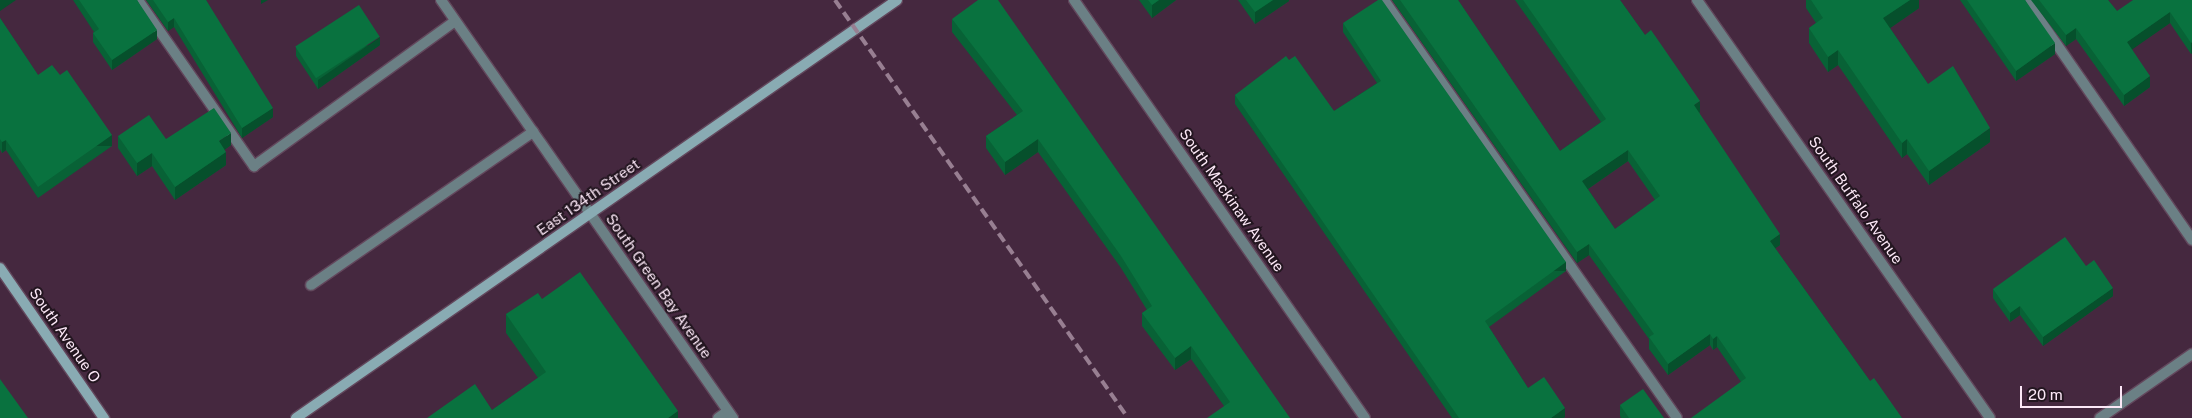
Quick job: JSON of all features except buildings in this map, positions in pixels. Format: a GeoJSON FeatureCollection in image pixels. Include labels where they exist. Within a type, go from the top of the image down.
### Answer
{"type":"FeatureCollection","features":[{"type":"Feature","properties":{"kind":"street"},"geometry":{"type":"LineString","coordinates":[[138,0],[254,166],[455,21]]}},
{"type":"Feature","properties":{"kind":"street","name":"South Green Bay Avenue"},"geometry":{"type":"LineString","coordinates":[[441,0],[730,415]]}},
{"type":"Feature","properties":{"kind":"street","name":"East 134th Street"},"geometry":{"type":"LineString","coordinates":[[296,418],[897,0]]}},
{"type":"Feature","properties":{"kind":"street","name":"South Mackinaw Avenue"},"geometry":{"type":"LineString","coordinates":[[1074,0],[1365,418]]}},
{"type":"Feature","properties":{"kind":"street"},"geometry":{"type":"LineString","coordinates":[[1384,0],[1677,418]]}},
{"type":"Feature","properties":{"kind":"street","name":"South Buffalo Avenue"},"geometry":{"type":"LineString","coordinates":[[1698,0],[1990,418]]}},
{"type":"Feature","properties":{"kind":"street"},"geometry":{"type":"LineString","coordinates":[[2026,0],[2192,240]]}},
{"type":"Feature","properties":{"kind":"street"},"geometry":{"type":"LineString","coordinates":[[310,285],[533,132]]}},
{"type":"Feature","properties":{"kind":"street","name":"South Avenue O"},"geometry":{"type":"LineString","coordinates":[[0,268],[104,418]]}},
{"type":"Feature","properties":{"kind":"street"},"geometry":{"type":"LineString","coordinates":[[2100,418],[2192,354]]}},
{"type":"Feature","properties":{"kind":"street"},"geometry":{"type":"LineString","coordinates":[[718,418],[730,415]]}},
{"type":"Feature","properties":{"kind":"railway"},"geometry":{"type":"LineString","coordinates":[[835,0],[1128,418]]}}]}
